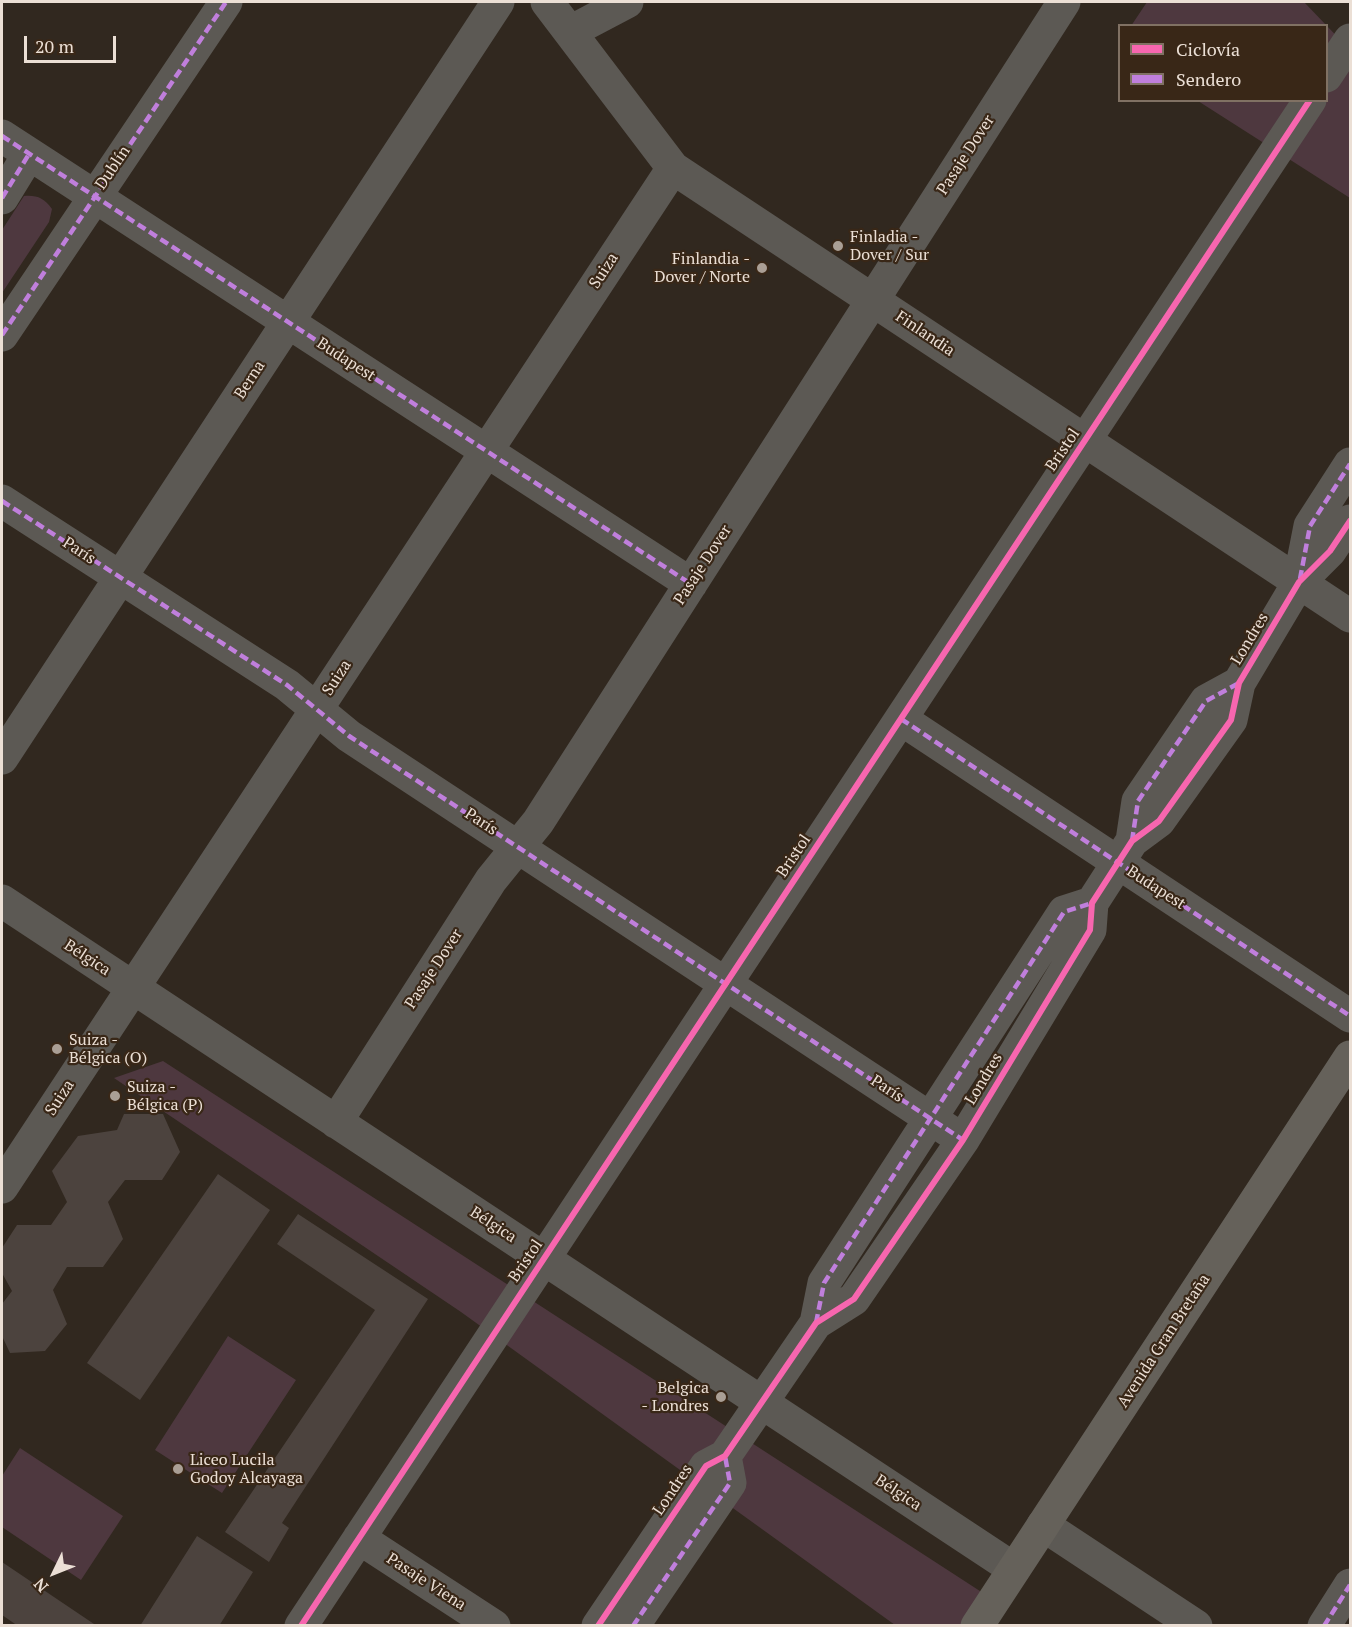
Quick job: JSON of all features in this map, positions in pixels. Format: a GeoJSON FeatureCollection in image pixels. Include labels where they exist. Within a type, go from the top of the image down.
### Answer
{"type":"FeatureCollection","features":[{"type":"Feature","properties":{"kind":"main road","name":"Avenida Gran Bretaña"},"geometry":{"type":"LineString","coordinates":[[977,1626],[1350,1057]]}},
{"type":"Feature","properties":{"kind":"street","name":"Dublín"},"geometry":{"type":"LineString","coordinates":[[2,335],[226,2]]}},
{"type":"Feature","properties":{"kind":"street","name":"Berna"},"geometry":{"type":"LineString","coordinates":[[2,758],[498,2]]}},
{"type":"Feature","properties":{"kind":"street","name":"Finlandia"},"geometry":{"type":"LineString","coordinates":[[547,2],[673,168],[1350,616]]}},
{"type":"Feature","properties":{"kind":"street"},"geometry":{"type":"LineString","coordinates":[[570,32],[627,2]]}},
{"type":"Feature","properties":{"kind":"street","name":"Pasaje Dover"},"geometry":{"type":"LineString","coordinates":[[336,1122],[491,880],[538,822],[1064,2]]}},
{"type":"Feature","properties":{"kind":"street"},"geometry":{"type":"LineString","coordinates":[[1328,73],[1350,40]]}},
{"type":"Feature","properties":{"kind":"street","name":"Bristol"},"geometry":{"type":"LineString","coordinates":[[301,1626],[1309,102]]}},
{"type":"Feature","properties":{"kind":"street","name":"Budapest"},"geometry":{"type":"LineString","coordinates":[[2,136],[691,584]]}},
{"type":"Feature","properties":{"kind":"street"},"geometry":{"type":"LineString","coordinates":[[2,198],[29,154]]}},
{"type":"Feature","properties":{"kind":"street","name":"Suiza"},"geometry":{"type":"LineString","coordinates":[[2,1187],[673,168]]}},
{"type":"Feature","properties":{"kind":"street","name":"Londres"},"geometry":{"type":"LineString","coordinates":[[1299,582],[1310,526],[1350,464]]}},
{"type":"Feature","properties":{"kind":"street","name":"París"},"geometry":{"type":"LineString","coordinates":[[2,501],[287,685],[349,736],[963,1140]]}},
{"type":"Feature","properties":{"kind":"street","name":"Londres"},"geometry":{"type":"LineString","coordinates":[[816,1323],[854,1299],[963,1140],[1090,930],[1092,903],[1125,852],[1137,801],[1206,701],[1239,683],[1299,582],[1330,551],[1350,521]]}},
{"type":"Feature","properties":{"kind":"street","name":"Budapest"},"geometry":{"type":"LineString","coordinates":[[901,719],[1125,852],[1350,1016]]}},
{"type":"Feature","properties":{"kind":"street","name":"Bélgica"},"geometry":{"type":"LineString","coordinates":[[2,901],[1014,1569]]}},
{"type":"Feature","properties":{"kind":"street","name":"Londres"},"geometry":{"type":"LineString","coordinates":[[598,1626],[706,1466],[726,1456],[816,1323],[824,1283],[1064,912],[1092,903]]}},
{"type":"Feature","properties":{"kind":"street"},"geometry":{"type":"LineString","coordinates":[[633,1626],[730,1483],[726,1456]]}},
{"type":"Feature","properties":{"kind":"street"},"geometry":{"type":"LineString","coordinates":[[1043,1525],[1196,1626]]}},
{"type":"Feature","properties":{"kind":"street","name":"Pasaje Viena"},"geometry":{"type":"LineString","coordinates":[[358,1538],[494,1626]]}},
{"type":"Feature","properties":{"kind":"street"},"geometry":{"type":"LineString","coordinates":[[1324,1626],[1350,1585]]}},
{"type":"Feature","properties":{"kind":"shaded area"},"geometry":{"type":"Polygon","coordinates":[[[1147,2],[1304,2],[1325,24],[1132,24],[1147,2]]]}},
{"type":"Feature","properties":{"kind":"shaded area"},"geometry":{"type":"Polygon","coordinates":[[[1328,27],[1350,50],[1350,198],[1200,102],[1328,102],[1328,27]]]}},
{"type":"Feature","properties":{"kind":"shaded area"},"geometry":{"type":"Polygon","coordinates":[[[24,196],[40,198],[52,209],[49,222],[2,293],[2,230],[24,196]]]}},
{"type":"Feature","properties":{"kind":"shaded area"},"geometry":{"type":"Polygon","coordinates":[[[163,1061],[983,1593],[962,1625],[895,1625],[461,1312],[114,1078],[163,1061]]]}},
{"type":"Feature","properties":{"kind":"shaded area"},"geometry":{"type":"Polygon","coordinates":[[[228,1336],[296,1380],[222,1493],[155,1450],[228,1336]]]}},
{"type":"Feature","properties":{"kind":"shaded area"},"geometry":{"type":"Polygon","coordinates":[[[20,1448],[123,1516],[81,1580],[2,1527],[2,1476],[20,1448]]]}},
{"type":"Feature","properties":{"kind":"building"},"geometry":{"type":"Polygon","coordinates":[[[124,1114],[163,1114],[180,1152],[162,1180],[125,1180],[108,1202],[123,1239],[103,1267],[67,1267],[53,1290],[67,1324],[45,1351],[10,1353],[2,1336],[2,1304],[12,1291],[2,1273],[2,1248],[17,1225],[51,1225],[67,1202],[52,1171],[78,1136],[117,1130],[124,1114]]]}},
{"type":"Feature","properties":{"kind":"building"},"geometry":{"type":"Polygon","coordinates":[[[218,1174],[270,1210],[140,1400],[87,1363],[218,1174]]]}},
{"type":"Feature","properties":{"kind":"building"},"geometry":{"type":"Polygon","coordinates":[[[298,1214],[428,1299],[282,1523],[289,1528],[269,1562],[225,1532],[375,1310],[277,1244],[298,1214]]]}},
{"type":"Feature","properties":{"kind":"building"},"geometry":{"type":"Polygon","coordinates":[[[197,1536],[253,1572],[219,1626],[140,1626],[197,1536]]]}},
{"type":"Feature","properties":{"kind":"building"},"geometry":{"type":"Polygon","coordinates":[[[2,1562],[97,1626],[18,1626],[2,1615],[2,1562]]]}},
{"type":"Feature","properties":{"kind":"marked path"},"geometry":{"type":"LineString","coordinates":[[2,335],[226,2]]}},
{"type":"Feature","properties":{"kind":"marked path"},"geometry":{"type":"LineString","coordinates":[[2,136],[691,584]]}},
{"type":"Feature","properties":{"kind":"marked path"},"geometry":{"type":"LineString","coordinates":[[2,198],[29,154]]}},
{"type":"Feature","properties":{"kind":"marked path"},"geometry":{"type":"LineString","coordinates":[[1300,579],[1310,526],[1350,464]]}},
{"type":"Feature","properties":{"kind":"marked path"},"geometry":{"type":"LineString","coordinates":[[2,501],[287,685],[349,736],[963,1140]]}},
{"type":"Feature","properties":{"kind":"marked path"},"geometry":{"type":"LineString","coordinates":[[1132,841],[1138,801],[1206,701],[1239,683]]}},
{"type":"Feature","properties":{"kind":"marked path"},"geometry":{"type":"LineString","coordinates":[[901,719],[1350,1016]]}},
{"type":"Feature","properties":{"kind":"marked path"},"geometry":{"type":"LineString","coordinates":[[816,1323],[824,1283],[1064,912],[1092,903]]}},
{"type":"Feature","properties":{"kind":"marked path"},"geometry":{"type":"LineString","coordinates":[[633,1626],[730,1483],[725,1456]]}},
{"type":"Feature","properties":{"kind":"marked path"},"geometry":{"type":"LineString","coordinates":[[1324,1626],[1350,1585]]}},
{"type":"Feature","properties":{"kind":"cycle path"},"geometry":{"type":"LineString","coordinates":[[301,1626],[1309,102]]}},
{"type":"Feature","properties":{"kind":"cycle path"},"geometry":{"type":"LineString","coordinates":[[598,1626],[706,1466],[725,1456],[816,1323],[854,1299],[963,1140],[1090,930],[1092,903],[1132,841],[1159,821],[1231,720],[1239,683],[1299,582],[1330,551],[1350,521]]}},
{"type":"Feature","properties":{"kind":"place","name":"Finladia - Dover / Sur"},"geometry":{"type":"Point","coordinates":[838,246]}},
{"type":"Feature","properties":{"kind":"place","name":"Finlandia - Dover / Norte"},"geometry":{"type":"Point","coordinates":[762,268]}},
{"type":"Feature","properties":{"kind":"place","name":"Suiza - Bélgica (O)"},"geometry":{"type":"Point","coordinates":[57,1049]}},
{"type":"Feature","properties":{"kind":"place","name":"Suiza - Bélgica (P)"},"geometry":{"type":"Point","coordinates":[115,1096]}},
{"type":"Feature","properties":{"kind":"place","name":"Belgica - Londres"},"geometry":{"type":"Point","coordinates":[721,1397]}},
{"type":"Feature","properties":{"kind":"place","name":"Liceo Lucila Godoy Alcayaga"},"geometry":{"type":"Point","coordinates":[178,1469]}}]}
